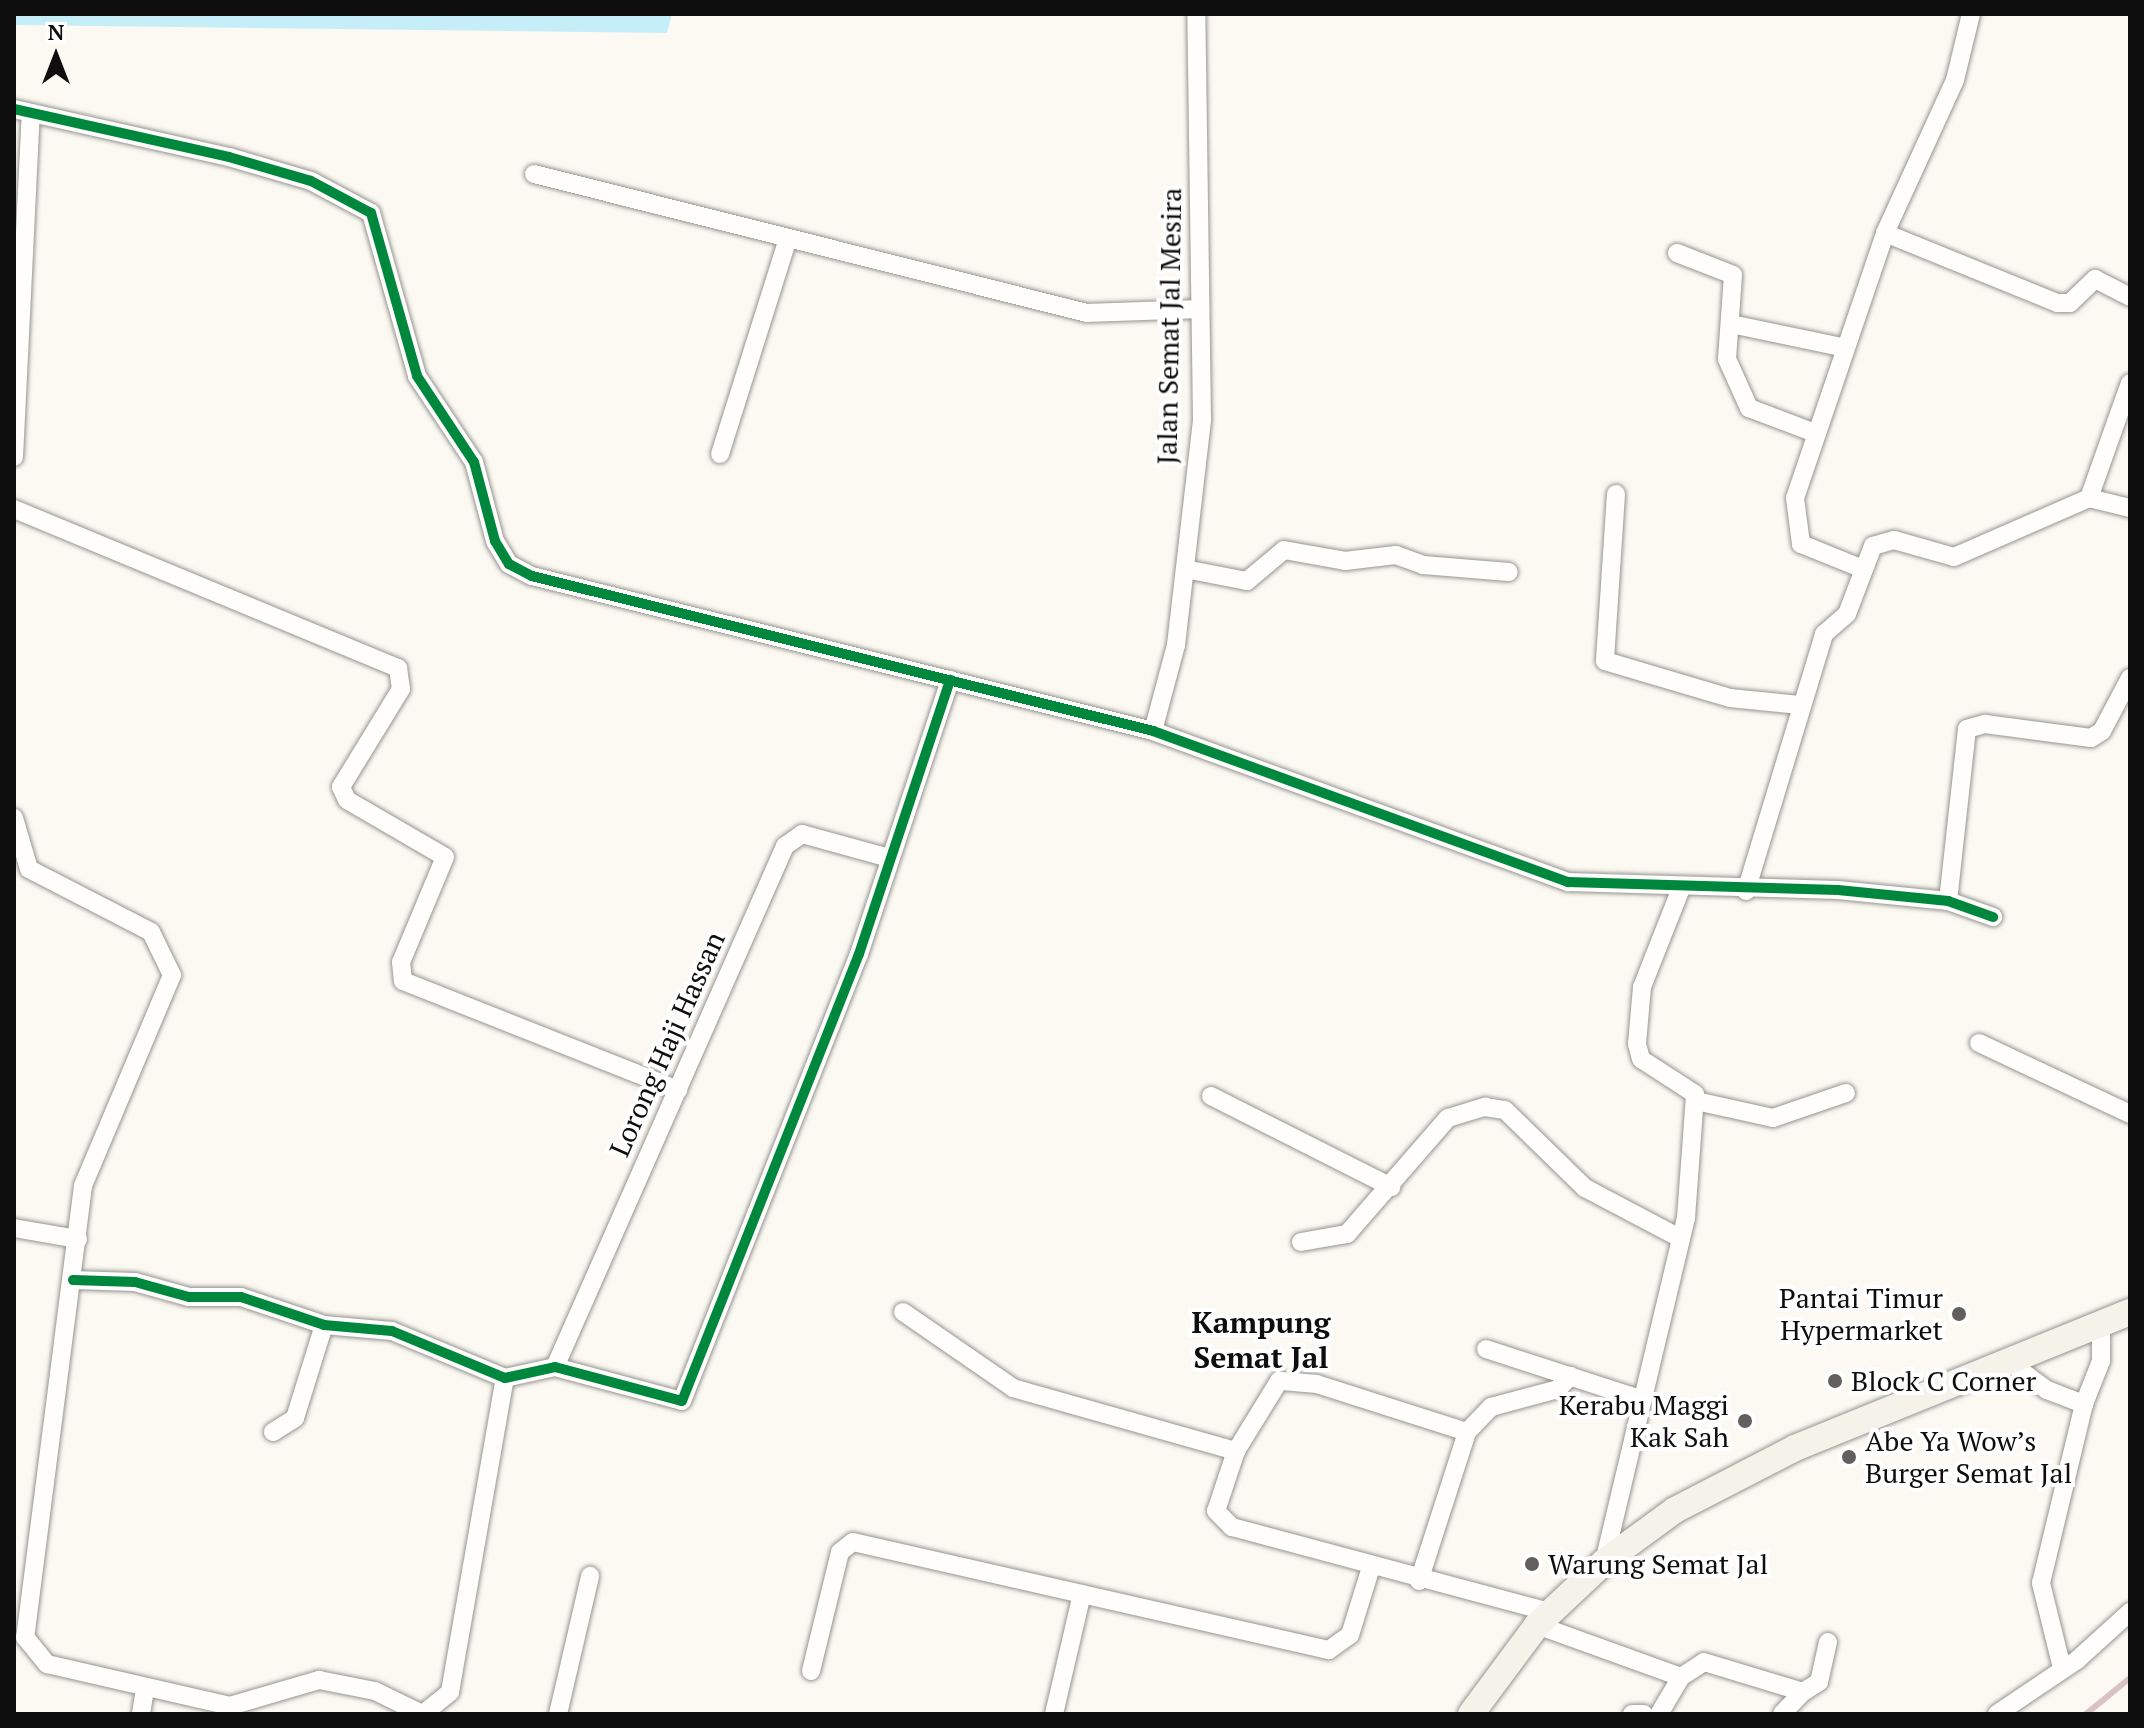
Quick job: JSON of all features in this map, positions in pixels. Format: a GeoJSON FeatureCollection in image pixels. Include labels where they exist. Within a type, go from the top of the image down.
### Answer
{"type":"FeatureCollection","features":[{"type":"Feature","properties":{"kind":"main road"},"geometry":{"type":"LineString","coordinates":[[1471,1714],[1544,1618],[1604,1562],[1735,1476],[2130,1312]]}},
{"type":"Feature","properties":{"kind":"street","name":"Jalan Semat Jal Mesira"},"geometry":{"type":"LineString","coordinates":[[1153,731],[1176,645],[1202,420],[1196,14]]}},
{"type":"Feature","properties":{"kind":"street"},"geometry":{"type":"LineString","coordinates":[[1863,569],[1806,547],[1794,534],[1795,498],[1885,233],[1955,80],[1971,14]]}},
{"type":"Feature","properties":{"kind":"street"},"geometry":{"type":"LineString","coordinates":[[14,457],[22,111],[229,157],[311,181],[371,213],[417,376],[474,462],[495,541],[509,564],[532,576],[1153,731],[1568,882],[1746,891],[1838,890],[1948,901],[1993,917]]}},
{"type":"Feature","properties":{"kind":"street"},"geometry":{"type":"LineString","coordinates":[[534,174],[1087,313],[1200,309]]}},
{"type":"Feature","properties":{"kind":"street"},"geometry":{"type":"LineString","coordinates":[[1885,233],[2057,303],[2070,303],[2095,279],[2130,297]]}},
{"type":"Feature","properties":{"kind":"street"},"geometry":{"type":"LineString","coordinates":[[720,454],[788,238]]}},
{"type":"Feature","properties":{"kind":"street"},"geometry":{"type":"LineString","coordinates":[[1677,253],[1733,275],[1727,359],[1749,408],[1815,433]]}},
{"type":"Feature","properties":{"kind":"street"},"geometry":{"type":"LineString","coordinates":[[1731,324],[1846,348]]}},
{"type":"Feature","properties":{"kind":"street"},"geometry":{"type":"LineString","coordinates":[[2089,498],[2130,383]]}},
{"type":"Feature","properties":{"kind":"street"},"geometry":{"type":"LineString","coordinates":[[1616,494],[1605,661],[1730,698],[1800,705]]}},
{"type":"Feature","properties":{"kind":"street"},"geometry":{"type":"LineString","coordinates":[[1746,891],[1800,705],[1826,630],[1847,614],[1863,569],[1879,541],[1954,557],[2089,498],[2130,508]]}},
{"type":"Feature","properties":{"kind":"street"},"geometry":{"type":"LineString","coordinates":[[14,509],[398,668],[401,689],[341,787],[347,800],[445,857],[401,962],[403,981],[678,1090]]}},
{"type":"Feature","properties":{"kind":"street"},"geometry":{"type":"LineString","coordinates":[[1185,569],[1247,581],[1284,550],[1345,561],[1393,555],[1423,565],[1509,572]]}},
{"type":"Feature","properties":{"kind":"street"},"geometry":{"type":"LineString","coordinates":[[1948,901],[1967,729],[1985,724],[2091,738],[2102,731],[2130,678]]}},
{"type":"Feature","properties":{"kind":"street"},"geometry":{"type":"LineString","coordinates":[[73,1280],[135,1282],[189,1297],[241,1297],[324,1325],[392,1331],[505,1378],[555,1367],[668,1402],[688,1397],[889,858],[950,680]]}},
{"type":"Feature","properties":{"kind":"street"},"geometry":{"type":"LineString","coordinates":[[14,818],[29,869],[151,932],[172,965],[171,985],[88,1166],[23,1630],[47,1664],[145,1689],[246,1707],[303,1683],[336,1682],[422,1714],[450,1692],[505,1378]]}},
{"type":"Feature","properties":{"kind":"street","name":"Lorong Haji Hassan"},"geometry":{"type":"LineString","coordinates":[[555,1367],[789,840],[809,835],[889,858]]}},
{"type":"Feature","properties":{"kind":"street"},"geometry":{"type":"LineString","coordinates":[[1604,1562],[1680,1238],[1696,1101],[1691,1086],[1641,1059],[1637,1044],[1642,987],[1682,886]]}},
{"type":"Feature","properties":{"kind":"street"},"geometry":{"type":"LineString","coordinates":[[1979,1043],[2130,1114]]}},
{"type":"Feature","properties":{"kind":"street"},"geometry":{"type":"LineString","coordinates":[[1696,1101],[1773,1118],[1846,1093]]}},
{"type":"Feature","properties":{"kind":"street"},"geometry":{"type":"LineString","coordinates":[[1211,1096],[1391,1187]]}},
{"type":"Feature","properties":{"kind":"street"},"geometry":{"type":"LineString","coordinates":[[1301,1242],[1337,1241],[1391,1187],[1448,1118],[1495,1108],[1585,1188],[1680,1238]]}},
{"type":"Feature","properties":{"kind":"street"},"geometry":{"type":"LineString","coordinates":[[14,1228],[78,1239]]}},
{"type":"Feature","properties":{"kind":"street"},"geometry":{"type":"LineString","coordinates":[[903,1312],[1013,1388],[1236,1451]]}},
{"type":"Feature","properties":{"kind":"street"},"geometry":{"type":"LineString","coordinates":[[273,1432],[295,1418],[324,1325]]}},
{"type":"Feature","properties":{"kind":"street"},"geometry":{"type":"LineString","coordinates":[[2062,1668],[2041,1583],[2084,1404],[2101,1361],[2101,1325]]}},
{"type":"Feature","properties":{"kind":"street"},"geometry":{"type":"LineString","coordinates":[[1486,1349],[1640,1399]]}},
{"type":"Feature","properties":{"kind":"street"},"geometry":{"type":"LineString","coordinates":[[2009,1362],[2084,1404]]}},
{"type":"Feature","properties":{"kind":"street"},"geometry":{"type":"LineString","coordinates":[[1419,1581],[1467,1432],[1491,1407],[1558,1389],[1570,1376]]}},
{"type":"Feature","properties":{"kind":"street"},"geometry":{"type":"LineString","coordinates":[[1467,1432],[1284,1380],[1270,1389],[1236,1451],[1217,1503],[1225,1524],[1544,1618],[1681,1677]]}},
{"type":"Feature","properties":{"kind":"street"},"geometry":{"type":"LineString","coordinates":[[811,1671],[846,1544],[1329,1650],[1350,1635],[1371,1567]]}},
{"type":"Feature","properties":{"kind":"street"},"geometry":{"type":"LineString","coordinates":[[558,1714],[590,1576]]}},
{"type":"Feature","properties":{"kind":"street"},"geometry":{"type":"LineString","coordinates":[[1054,1714],[1082,1594]]}},
{"type":"Feature","properties":{"kind":"street"},"geometry":{"type":"LineString","coordinates":[[1997,1714],[2062,1668],[2130,1612]]}},
{"type":"Feature","properties":{"kind":"street"},"geometry":{"type":"LineString","coordinates":[[1782,1714],[1803,1692],[1819,1682],[1828,1642]]}},
{"type":"Feature","properties":{"kind":"street"},"geometry":{"type":"LineString","coordinates":[[1659,1714],[1681,1677],[1704,1662],[1803,1692]]}},
{"type":"Feature","properties":{"kind":"street"},"geometry":{"type":"LineString","coordinates":[[141,1714],[145,1689]]}},
{"type":"Feature","properties":{"kind":"street"},"geometry":{"type":"LineString","coordinates":[[1632,1714],[1644,1714]]}},
{"type":"Feature","properties":{"kind":"water"},"geometry":{"type":"Polygon","coordinates":[[[14,14],[672,14],[667,33],[14,25],[14,14]]]}},
{"type":"Feature","properties":{"kind":"railway"},"geometry":{"type":"LineString","coordinates":[[2086,1714],[2130,1678]]}},
{"type":"Feature","properties":{"kind":"cycle path"},"geometry":{"type":"LineString","coordinates":[[14,109],[229,157],[311,181],[371,213],[417,376],[474,462],[495,541],[509,564],[532,576],[1153,731],[1568,882],[1838,890],[1948,901],[1993,917]]}},
{"type":"Feature","properties":{"kind":"cycle path"},"geometry":{"type":"LineString","coordinates":[[73,1280],[135,1282],[189,1297],[241,1297],[324,1325],[392,1331],[505,1378],[555,1367],[682,1401],[859,954],[950,680]]}},
{"type":"Feature","properties":{"kind":"place","name":"Pantai Timur Hypermarket"},"geometry":{"type":"Point","coordinates":[1959,1314]}},
{"type":"Feature","properties":{"kind":"place","name":"Block C Corner"},"geometry":{"type":"Point","coordinates":[1835,1381]}},
{"type":"Feature","properties":{"kind":"place","name":"Kerabu Maggi Kak Sah"},"geometry":{"type":"Point","coordinates":[1745,1421]}},
{"type":"Feature","properties":{"kind":"place","name":"Abe Ya Wow’s Burger Semat Jal"},"geometry":{"type":"Point","coordinates":[1849,1457]}},
{"type":"Feature","properties":{"kind":"place","name":"Warung Semat Jal"},"geometry":{"type":"Point","coordinates":[1532,1564]}},
{"type":"Feature","properties":{"kind":"district","name":"Kampung Semat Jal"},"geometry":{"type":"Point","coordinates":[1261,1339]}}]}
